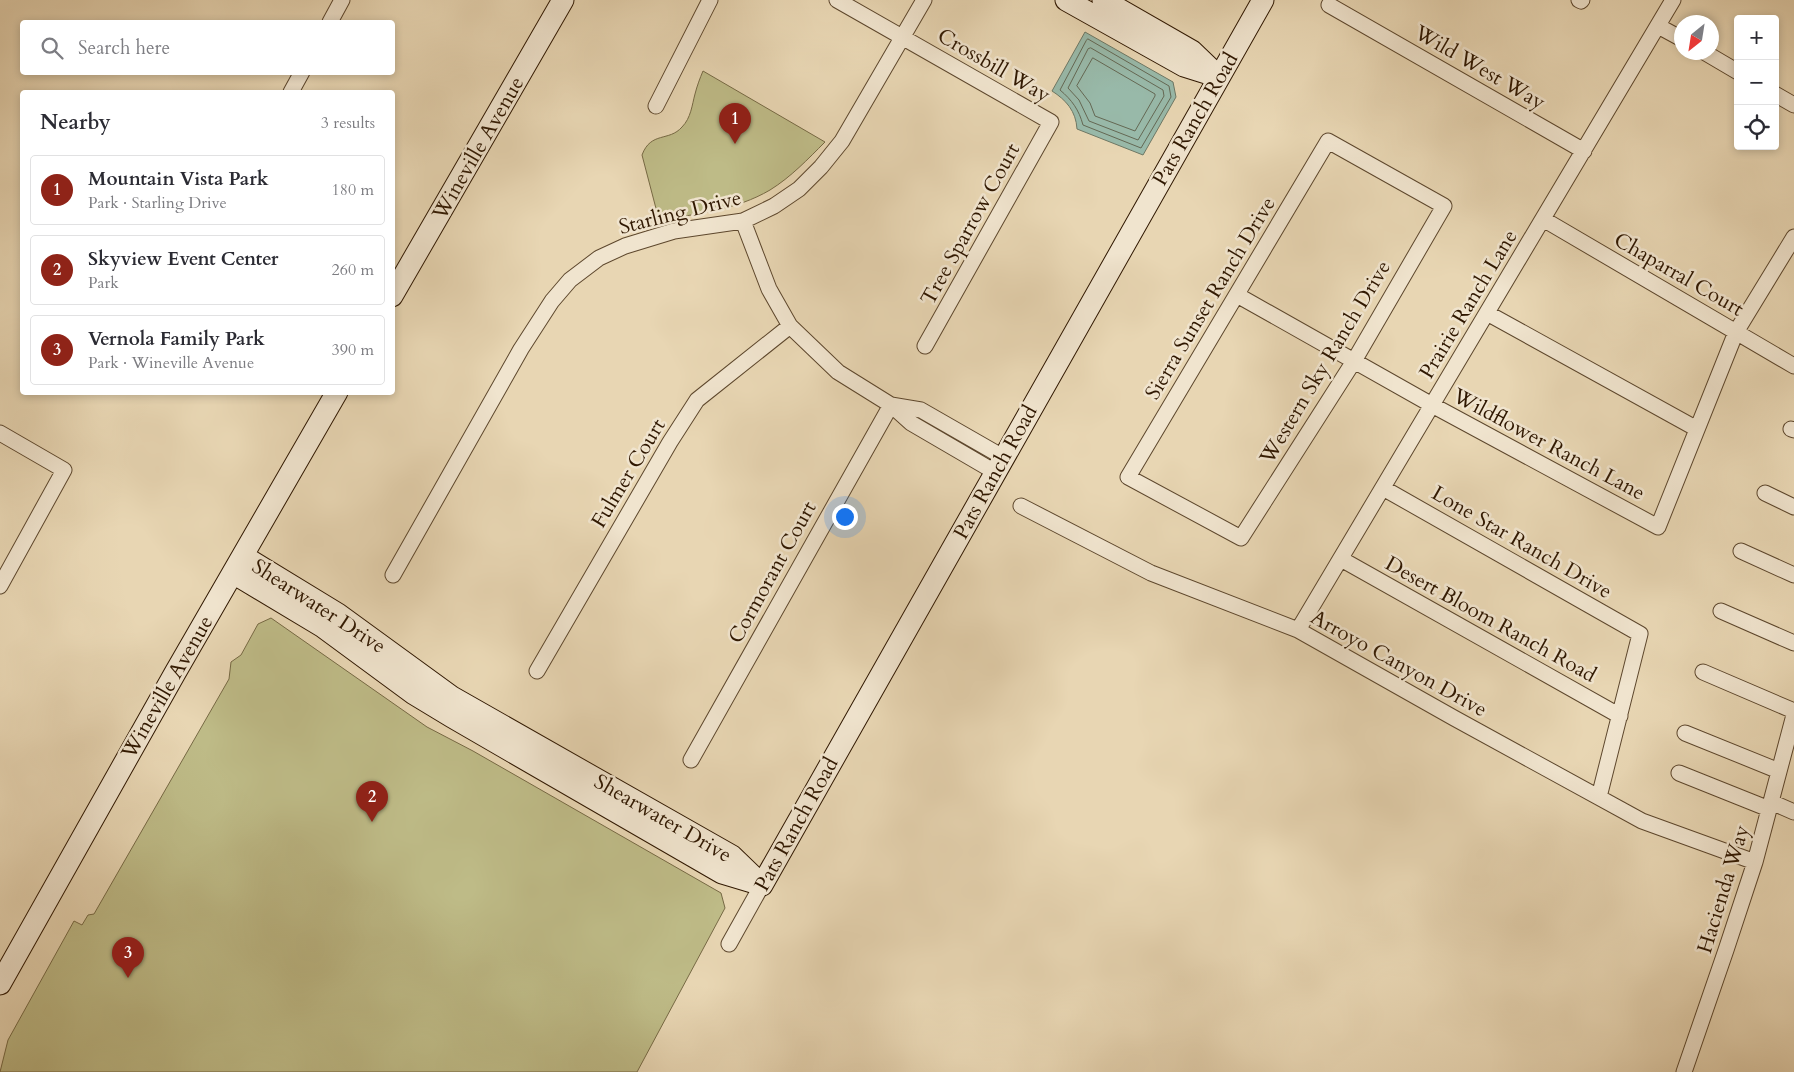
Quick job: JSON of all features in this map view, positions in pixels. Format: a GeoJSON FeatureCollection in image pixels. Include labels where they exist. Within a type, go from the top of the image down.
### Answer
{"type":"FeatureCollection","features":[{"type":"Feature","properties":{"kind":"street"},"geometry":{"type":"LineString","coordinates":[[331,20],[342,0]]}},
{"type":"Feature","properties":{"kind":"street","name":"Wineville Avenue"},"geometry":{"type":"LineString","coordinates":[[395,291],[562,0]]}},
{"type":"Feature","properties":{"kind":"street"},"geometry":{"type":"LineString","coordinates":[[656,106],[710,0]]}},
{"type":"Feature","properties":{"kind":"street","name":"Crossbill Way"},"geometry":{"type":"LineString","coordinates":[[838,0],[1051,122]]}},
{"type":"Feature","properties":{"kind":"street","name":"Starling Drive"},"geometry":{"type":"LineString","coordinates":[[393,575],[521,349],[552,301],[570,280],[598,258],[625,246],[674,231],[743,221],[774,206],[799,189],[821,167],[842,141],[924,0]]}},
{"type":"Feature","properties":{"kind":"street"},"geometry":{"type":"LineString","coordinates":[[1066,0],[1184,66],[1219,77]]}},
{"type":"Feature","properties":{"kind":"street"},"geometry":{"type":"LineString","coordinates":[[1103,0],[1192,50],[1219,77]]}},
{"type":"Feature","properties":{"kind":"street","name":"Pats Ranch Road"},"geometry":{"type":"LineString","coordinates":[[729,944],[1262,0]]}},
{"type":"Feature","properties":{"kind":"street","name":"Prairie Ranch Lane"},"geometry":{"type":"LineString","coordinates":[[1298,630],[1673,0]]}},
{"type":"Feature","properties":{"kind":"street","name":"Wild West Way"},"geometry":{"type":"LineString","coordinates":[[1329,5],[1584,151]]}},
{"type":"Feature","properties":{"kind":"street"},"geometry":{"type":"LineString","coordinates":[[1658,26],[1674,35]]}},
{"type":"Feature","properties":{"kind":"street"},"geometry":{"type":"LineString","coordinates":[[1718,60],[1734,70]]}},
{"type":"Feature","properties":{"kind":"street"},"geometry":{"type":"LineString","coordinates":[[292,90],[300,75]]}},
{"type":"Feature","properties":{"kind":"street"},"geometry":{"type":"LineString","coordinates":[[1779,96],[1794,105]]}},
{"type":"Feature","properties":{"kind":"street","name":"Tree Sparrow Court"},"geometry":{"type":"LineString","coordinates":[[925,346],[1051,122]]}},
{"type":"Feature","properties":{"kind":"street","name":"Western Sky Ranch Drive"},"geometry":{"type":"LineString","coordinates":[[1241,538],[1354,361],[1444,206],[1328,141]]}},
{"type":"Feature","properties":{"kind":"street","name":"Sierra Sunset Ranch Drive"},"geometry":{"type":"LineString","coordinates":[[1241,538],[1128,477],[1328,141]]}},
{"type":"Feature","properties":{"kind":"street","name":"Chaparral Court"},"geometry":{"type":"LineString","coordinates":[[1543,219],[1794,366]]}},
{"type":"Feature","properties":{"kind":"street"},"geometry":{"type":"LineString","coordinates":[[743,221],[769,289],[790,326],[838,372],[891,405],[911,423],[999,464]]}},
{"type":"Feature","properties":{"kind":"street"},"geometry":{"type":"LineString","coordinates":[[1487,313],[1697,429],[1736,332],[1794,237]]}},
{"type":"Feature","properties":{"kind":"street","name":"Wildflower Ranch Lane"},"geometry":{"type":"LineString","coordinates":[[1237,295],[1432,405],[1658,526],[1697,429]]}},
{"type":"Feature","properties":{"kind":"street","name":"Fulmer Court"},"geometry":{"type":"LineString","coordinates":[[537,671],[670,442],[697,400],[790,326]]}},
{"type":"Feature","properties":{"kind":"street","name":"Wineville Avenue"},"geometry":{"type":"LineString","coordinates":[[0,984],[335,395]]}},
{"type":"Feature","properties":{"kind":"street","name":"Cormorant Court"},"geometry":{"type":"LineString","coordinates":[[691,760],[891,405]]}},
{"type":"Feature","properties":{"kind":"street"},"geometry":{"type":"LineString","coordinates":[[0,433],[64,470],[0,586]]}},
{"type":"Feature","properties":{"kind":"street","name":"Lone Star Ranch Drive"},"geometry":{"type":"LineString","coordinates":[[1383,488],[1640,634],[1620,716]]}},
{"type":"Feature","properties":{"kind":"street"},"geometry":{"type":"LineString","coordinates":[[1765,492],[1794,507]]}},
{"type":"Feature","properties":{"kind":"street","name":"Arroyo Canyon Drive"},"geometry":{"type":"LineString","coordinates":[[1021,506],[1151,573],[1298,630],[1642,821],[1755,862]]}},
{"type":"Feature","properties":{"kind":"street"},"geometry":{"type":"LineString","coordinates":[[1741,551],[1794,574]]}},
{"type":"Feature","properties":{"kind":"street","name":"Desert Bloom Ranch Road"},"geometry":{"type":"LineString","coordinates":[[1341,559],[1620,716]]}},
{"type":"Feature","properties":{"kind":"street","name":"Shearwater Drive"},"geometry":{"type":"LineString","coordinates":[[238,564],[414,694],[722,873],[762,884]]}},
{"type":"Feature","properties":{"kind":"street"},"geometry":{"type":"LineString","coordinates":[[1720,611],[1794,643]]}},
{"type":"Feature","properties":{"kind":"street"},"geometry":{"type":"LineString","coordinates":[[1703,672],[1794,711]]}},
{"type":"Feature","properties":{"kind":"street","name":"Hacienda Way"},"geometry":{"type":"LineString","coordinates":[[1684,1072],[1755,862],[1779,771],[1791,737],[1794,715]]}},
{"type":"Feature","properties":{"kind":"street"},"geometry":{"type":"LineString","coordinates":[[1599,797],[1620,716]]}},
{"type":"Feature","properties":{"kind":"street"},"geometry":{"type":"LineString","coordinates":[[1685,733],[1779,771]]}},
{"type":"Feature","properties":{"kind":"street"},"geometry":{"type":"LineString","coordinates":[[1679,773],[1794,812]]}},
{"type":"Feature","properties":{"kind":"shaded area"},"geometry":{"type":"Polygon","coordinates":[[[703,71],[825,142],[799,168],[770,190],[757,197],[730,207],[659,220],[642,155],[650,143],[677,132],[685,123],[691,111],[703,71]]]}},
{"type":"Feature","properties":{"kind":"shaded area"},"geometry":{"type":"Polygon","coordinates":[[[271,618],[427,727],[473,751],[721,893],[725,908],[637,1072],[0,1072],[8,1040],[74,921],[82,925],[88,915],[94,914],[229,679],[231,662],[241,655],[258,624],[271,618]]]}},
{"type":"Feature","properties":{"kind":"water"},"geometry":{"type":"Polygon","coordinates":[[[1085,32],[1173,82],[1176,97],[1143,155],[1077,129],[1072,111],[1062,98],[1052,91],[1085,32]]]}},
{"type":"Feature","properties":{"kind":"place","name":"Mountain Vista Park"},"geometry":{"type":"Point","coordinates":[735,144]}},
{"type":"Feature","properties":{"kind":"place","name":"Skyview Event Center"},"geometry":{"type":"Point","coordinates":[372,822]}},
{"type":"Feature","properties":{"kind":"place","name":"Vernola Family Park"},"geometry":{"type":"Point","coordinates":[128,978]}}]}
